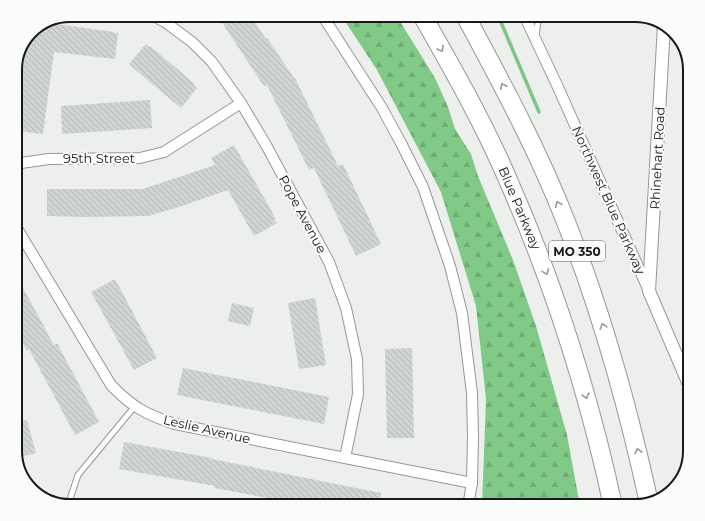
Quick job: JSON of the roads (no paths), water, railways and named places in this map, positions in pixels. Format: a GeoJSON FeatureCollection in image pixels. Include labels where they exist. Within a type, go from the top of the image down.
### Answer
{"type":"FeatureCollection","features":[{"type":"Feature","properties":{"kind":"highway","name":"Blue Parkway"},"geometry":{"type":"LineString","coordinates":[[426,22],[451,65],[483,126],[505,172],[537,248],[563,318],[587,398],[612,499]]}},
{"type":"Feature","properties":{"kind":"highway","name":"MO 350"},"geometry":{"type":"LineString","coordinates":[[469,22],[499,78],[530,141],[565,220],[596,302],[620,380],[648,497]]}},
{"type":"Feature","properties":{"kind":"highway"},"geometry":{"type":"LineString","coordinates":[[602,499],[604,463]]}},
{"type":"Feature","properties":{"kind":"highway"},"geometry":{"type":"LineString","coordinates":[[644,476],[658,493]]}},
{"type":"Feature","properties":{"kind":"street","name":"Pope Avenue"},"geometry":{"type":"LineString","coordinates":[[165,22],[192,42],[212,62],[241,103],[266,145],[329,262],[346,308],[357,359],[358,394],[345,458]]}},
{"type":"Feature","properties":{"kind":"street"},"geometry":{"type":"LineString","coordinates":[[327,22],[378,101],[402,145],[423,187],[450,266],[462,313],[472,393],[472,483],[469,499]]}},
{"type":"Feature","properties":{"kind":"street","name":"Northwest Blue Parkway"},"geometry":{"type":"LineString","coordinates":[[527,22],[649,291],[683,371]]}},
{"type":"Feature","properties":{"kind":"street","name":"Rhinehart Road"},"geometry":{"type":"LineString","coordinates":[[649,291],[664,32]]}},
{"type":"Feature","properties":{"kind":"street","name":"95th Street"},"geometry":{"type":"LineString","coordinates":[[22,163],[49,159],[140,158],[164,152],[241,103]]}},
{"type":"Feature","properties":{"kind":"street","name":"Leslie Avenue"},"geometry":{"type":"LineString","coordinates":[[22,237],[112,385],[123,397],[153,416],[175,424],[472,483]]}},
{"type":"Feature","properties":{"kind":"lane"},"geometry":{"type":"LineString","coordinates":[[535,39],[538,22]]}},
{"type":"Feature","properties":{"kind":"lane"},"geometry":{"type":"LineString","coordinates":[[70,499],[78,474],[135,406]]}},
{"type":"Feature","properties":{"kind":"waterway"},"geometry":{"type":"LineString","coordinates":[[501,22],[539,112]]}}]}
